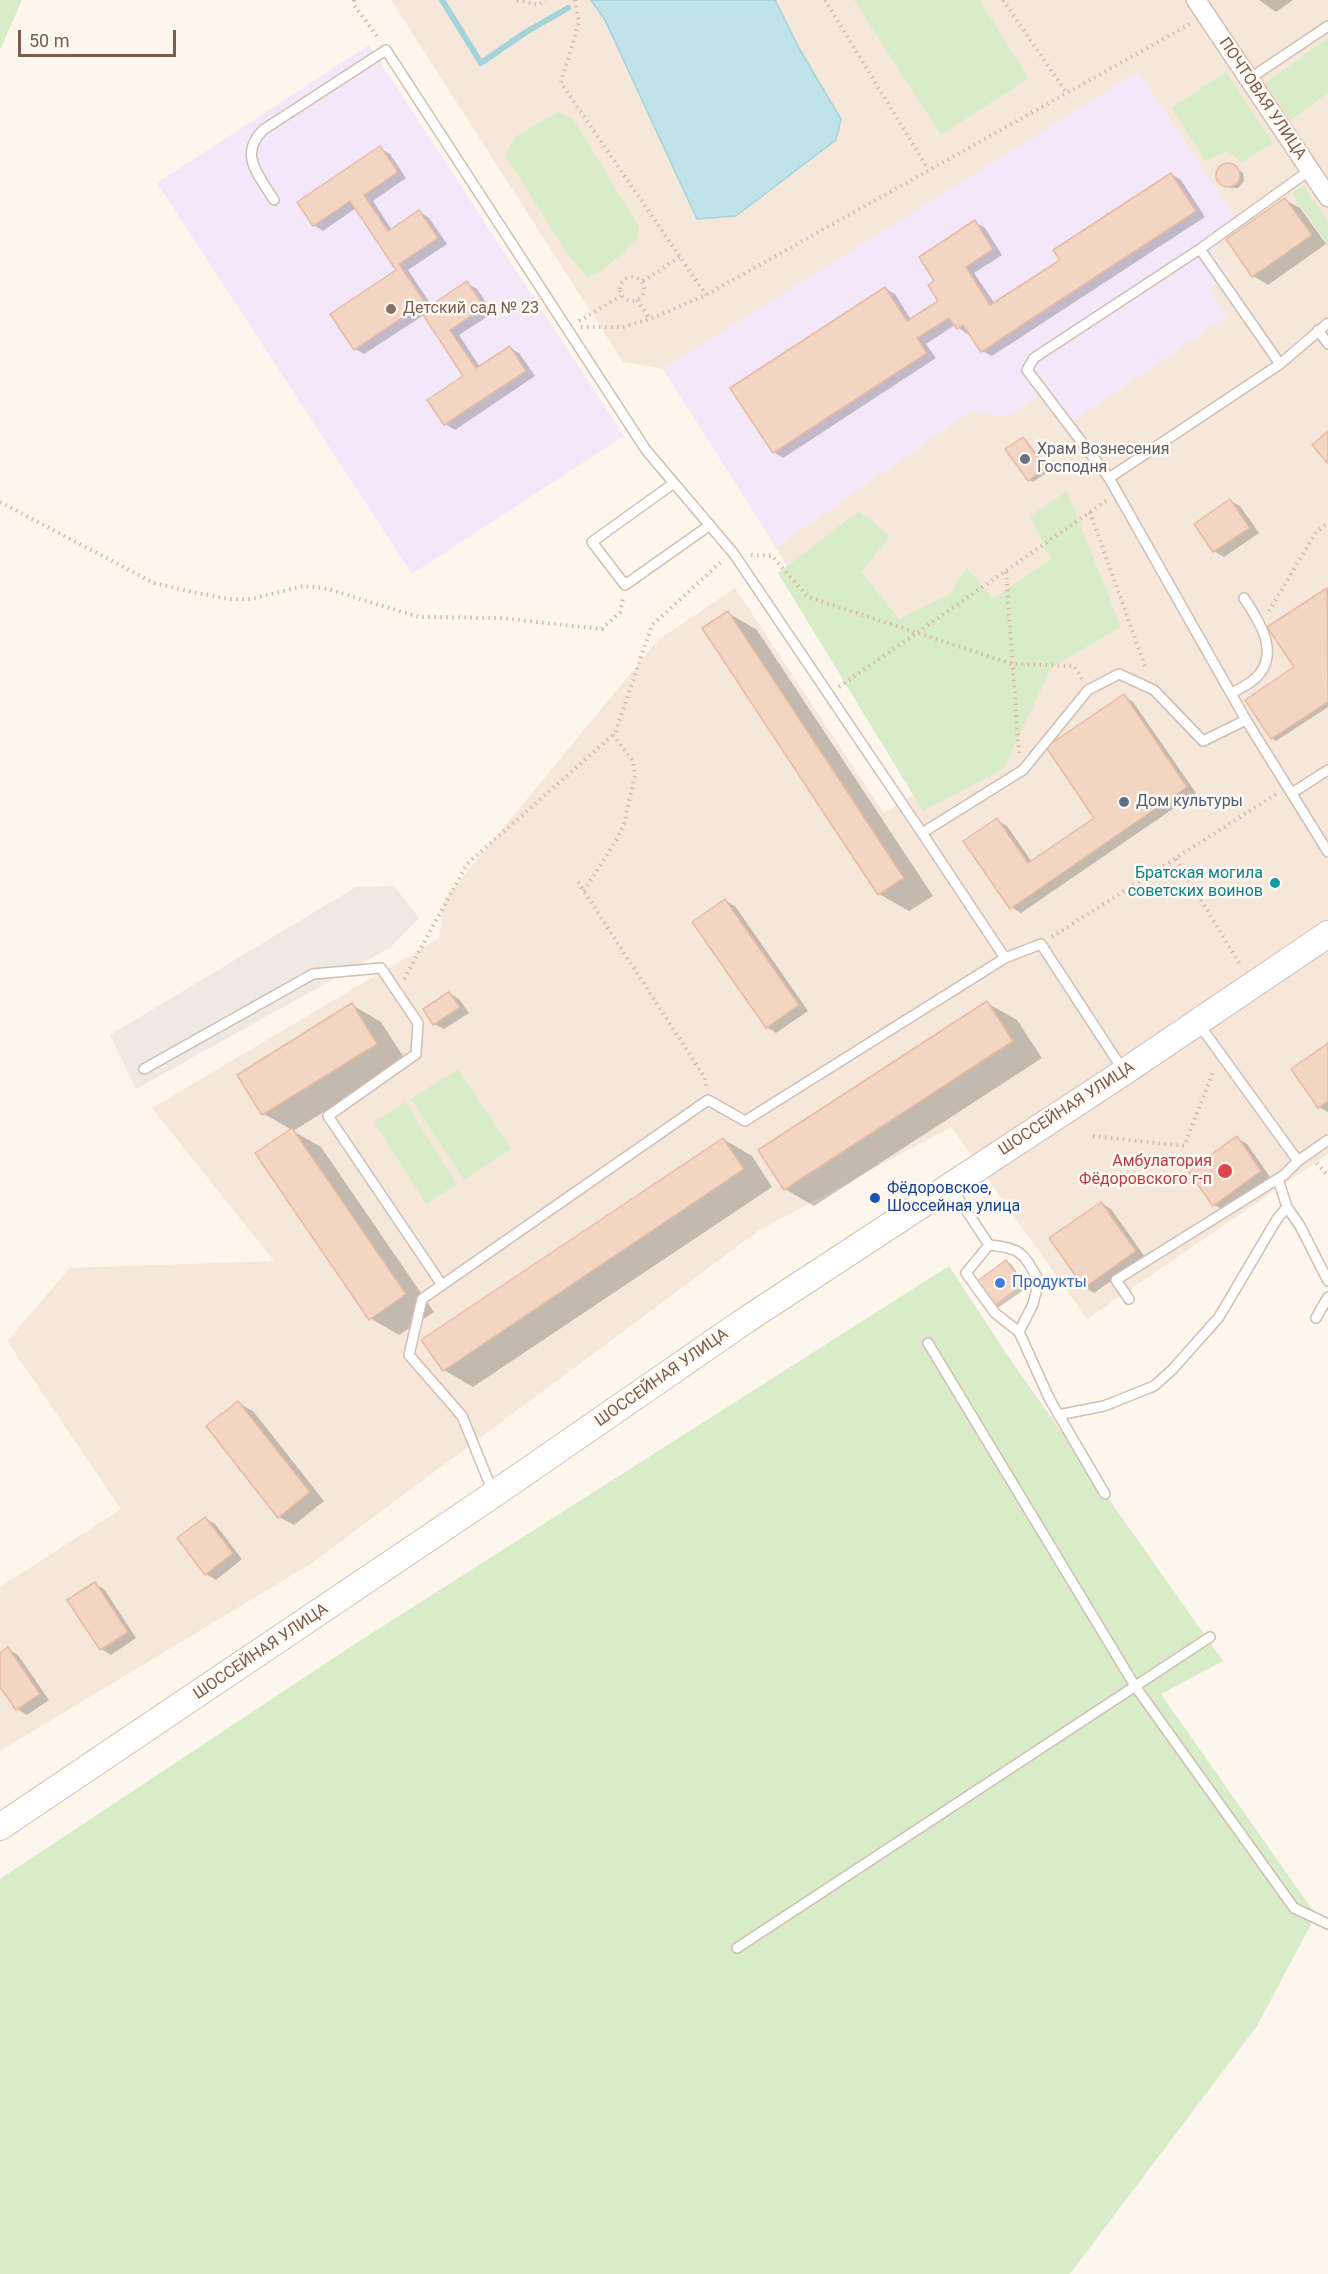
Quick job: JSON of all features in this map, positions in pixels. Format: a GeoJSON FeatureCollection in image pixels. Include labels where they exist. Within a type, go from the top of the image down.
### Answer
{"type":"FeatureCollection","features":[{"type":"Feature","properties":{"kind":"main road","name":"ШОССЕЙНАЯ УЛИЦА"},"geometry":{"type":"LineString","coordinates":[[0,1827],[494,1494],[746,1320],[1198,1023],[1328,934]]}},
{"type":"Feature","properties":{"kind":"street","name":"ПОЧТОВАЯ УЛИЦА"},"geometry":{"type":"LineString","coordinates":[[1196,0],[1328,197]]}},
{"type":"Feature","properties":{"kind":"lane"},"geometry":{"type":"LineString","coordinates":[[1249,79],[1328,26]]}},
{"type":"Feature","properties":{"kind":"lane"},"geometry":{"type":"LineString","coordinates":[[274,200],[256,171],[250,154],[253,140],[263,130],[386,50],[646,450],[733,553],[1005,958]]}},
{"type":"Feature","properties":{"kind":"lane"},"geometry":{"type":"LineString","coordinates":[[1310,170],[1200,249],[1034,358],[1028,370],[1119,492],[1246,720],[1328,852]]}},
{"type":"Feature","properties":{"kind":"lane"},"geometry":{"type":"LineString","coordinates":[[1200,249],[1280,364]]}},
{"type":"Feature","properties":{"kind":"lane"},"geometry":{"type":"LineString","coordinates":[[1109,478],[1280,364],[1328,323]]}},
{"type":"Feature","properties":{"kind":"lane"},"geometry":{"type":"LineString","coordinates":[[1318,330],[1328,344]]}},
{"type":"Feature","properties":{"kind":"lane"},"geometry":{"type":"LineString","coordinates":[[674,483],[592,542],[624,585],[710,525]]}},
{"type":"Feature","properties":{"kind":"lane"},"geometry":{"type":"LineString","coordinates":[[1232,693],[1254,680],[1266,663],[1268,644],[1261,624],[1244,598]]}},
{"type":"Feature","properties":{"kind":"lane"},"geometry":{"type":"LineString","coordinates":[[922,833],[1023,770],[1088,690],[1119,674],[1154,690],[1203,741],[1246,720]]}},
{"type":"Feature","properties":{"kind":"lane"},"geometry":{"type":"LineString","coordinates":[[1290,790],[1328,770]]}},
{"type":"Feature","properties":{"kind":"lane"},"geometry":{"type":"LineString","coordinates":[[494,1494],[462,1416],[409,1355],[422,1299],[708,1100],[745,1121],[1005,958],[1041,944],[1124,1072]]}},
{"type":"Feature","properties":{"kind":"lane"},"geometry":{"type":"LineString","coordinates":[[144,1069],[313,974],[381,968],[418,1023],[416,1054],[328,1116],[442,1285]]}},
{"type":"Feature","properties":{"kind":"lane"},"geometry":{"type":"LineString","coordinates":[[1198,1023],[1298,1161]]}},
{"type":"Feature","properties":{"kind":"lane"},"geometry":{"type":"LineString","coordinates":[[1129,1299],[1116,1280],[1278,1179],[1298,1161],[1328,1140]]}},
{"type":"Feature","properties":{"kind":"lane"},"geometry":{"type":"LineString","coordinates":[[1278,1179],[1287,1208],[1300,1226],[1328,1281]]}},
{"type":"Feature","properties":{"kind":"lane"},"geometry":{"type":"LineString","coordinates":[[950,1185],[989,1245]]}},
{"type":"Feature","properties":{"kind":"lane"},"geometry":{"type":"LineString","coordinates":[[1058,1414],[1104,1406],[1154,1386],[1172,1370],[1219,1317],[1277,1219],[1287,1208]]}},
{"type":"Feature","properties":{"kind":"lane"},"geometry":{"type":"LineString","coordinates":[[989,1245],[966,1274],[995,1313],[1019,1332],[1058,1414],[1105,1494]]}},
{"type":"Feature","properties":{"kind":"lane"},"geometry":{"type":"LineString","coordinates":[[989,1245],[1011,1247],[1025,1257],[1039,1281],[1033,1304],[1019,1332]]}},
{"type":"Feature","properties":{"kind":"lane"},"geometry":{"type":"LineString","coordinates":[[1316,1318],[1328,1297]]}},
{"type":"Feature","properties":{"kind":"lane"},"geometry":{"type":"LineString","coordinates":[[928,1343],[1135,1686],[1294,1908],[1328,1924]]}},
{"type":"Feature","properties":{"kind":"lane"},"geometry":{"type":"LineString","coordinates":[[737,1948],[1210,1637]]}},
{"type":"Feature","properties":{"kind":"path"},"geometry":{"type":"LineString","coordinates":[[354,0],[354,4],[386,50]]}},
{"type":"Feature","properties":{"kind":"path"},"geometry":{"type":"LineString","coordinates":[[517,0],[539,4],[545,0]]}},
{"type":"Feature","properties":{"kind":"path"},"geometry":{"type":"LineString","coordinates":[[575,0],[579,22],[561,83],[706,295]]}},
{"type":"Feature","properties":{"kind":"path"},"geometry":{"type":"LineString","coordinates":[[825,0],[928,169]]}},
{"type":"Feature","properties":{"kind":"path"},"geometry":{"type":"LineString","coordinates":[[1004,0],[1066,92]]}},
{"type":"Feature","properties":{"kind":"path"},"geometry":{"type":"LineString","coordinates":[[568,328],[623,327],[650,320],[706,295],[1206,15]]}},
{"type":"Feature","properties":{"kind":"path"},"geometry":{"type":"LineString","coordinates":[[642,281],[680,257]]}},
{"type":"Feature","properties":{"kind":"path"},"geometry":{"type":"LineString","coordinates":[[629,277],[636,277],[642,281],[645,288],[643,295],[637,300],[628,301],[622,296],[620,288],[622,281],[629,277]]}},
{"type":"Feature","properties":{"kind":"path"},"geometry":{"type":"LineString","coordinates":[[568,328],[622,296]]}},
{"type":"Feature","properties":{"kind":"path"},"geometry":{"type":"LineString","coordinates":[[637,300],[650,320]]}},
{"type":"Feature","properties":{"kind":"path"},"geometry":{"type":"LineString","coordinates":[[828,694],[1119,492]]}},
{"type":"Feature","properties":{"kind":"path"},"geometry":{"type":"LineString","coordinates":[[0,502],[154,583],[230,599],[250,599],[304,586],[328,589],[418,617],[500,618],[602,629],[620,612],[624,585]]}},
{"type":"Feature","properties":{"kind":"path"},"geometry":{"type":"LineString","coordinates":[[1090,512],[1154,690]]}},
{"type":"Feature","properties":{"kind":"path"},"geometry":{"type":"LineString","coordinates":[[1261,624],[1316,532],[1328,523]]}},
{"type":"Feature","properties":{"kind":"path"},"geometry":{"type":"LineString","coordinates":[[397,992],[467,864],[613,735],[652,625],[733,553],[772,556],[808,597],[1012,664],[1074,666],[1088,690]]}},
{"type":"Feature","properties":{"kind":"path"},"geometry":{"type":"LineString","coordinates":[[1006,571],[1019,759],[1023,770]]}},
{"type":"Feature","properties":{"kind":"path"},"geometry":{"type":"LineString","coordinates":[[584,891],[621,831],[635,775],[633,761],[613,735]]}},
{"type":"Feature","properties":{"kind":"path"},"geometry":{"type":"LineString","coordinates":[[1041,944],[1290,790]]}},
{"type":"Feature","properties":{"kind":"path"},"geometry":{"type":"LineString","coordinates":[[1176,859],[1253,984]]}},
{"type":"Feature","properties":{"kind":"path"},"geometry":{"type":"LineString","coordinates":[[578,882],[705,1078],[708,1100]]}},
{"type":"Feature","properties":{"kind":"path"},"geometry":{"type":"LineString","coordinates":[[1093,1136],[1184,1146],[1220,1055]]}},
{"type":"Feature","properties":{"kind":"shaded area"},"geometry":{"type":"Polygon","coordinates":[[[391,0],[1328,0],[1328,1154],[1087,1319],[951,1127],[758,1231],[312,1563],[0,1751],[0,1587],[121,1509],[7,1341],[70,1268],[274,1261],[152,1108],[439,938],[444,900],[658,640],[735,588],[884,813],[926,787],[674,385],[663,369],[623,362],[391,0]]]}},
{"type":"Feature","properties":{"kind":"shaded area","name":"Детский сад № 23"},"geometry":{"type":"Polygon","coordinates":[[[369,45],[624,436],[412,574],[157,183],[369,45]]]}},
{"type":"Feature","properties":{"kind":"shaded area"},"geometry":{"type":"Polygon","coordinates":[[[1138,72],[1240,225],[1217,241],[1214,254],[1228,275],[1209,289],[1227,316],[1073,421],[1049,389],[1008,417],[970,412],[776,547],[663,369],[1138,72]]]}},
{"type":"Feature","properties":{"kind":"shaded area"},"geometry":{"type":"Polygon","coordinates":[[[394,886],[419,918],[391,947],[136,1089],[110,1035],[356,887],[394,886]]]}},
{"type":"Feature","properties":{"kind":"green space"},"geometry":{"type":"Polygon","coordinates":[[[0,0],[22,0],[0,50],[0,0]]]}},
{"type":"Feature","properties":{"kind":"green space"},"geometry":{"type":"Polygon","coordinates":[[[854,0],[979,0],[1029,78],[941,135],[854,0]]]}},
{"type":"Feature","properties":{"kind":"green space"},"geometry":{"type":"Polygon","coordinates":[[[1328,38],[1328,93],[1291,120],[1265,83],[1328,38]]]}},
{"type":"Feature","properties":{"kind":"green space"},"geometry":{"type":"Polygon","coordinates":[[[1226,72],[1273,143],[1242,162],[1227,151],[1206,161],[1171,108],[1226,72]]]}},
{"type":"Feature","properties":{"kind":"green space"},"geometry":{"type":"Polygon","coordinates":[[[558,112],[573,119],[639,227],[636,241],[603,270],[587,277],[567,253],[505,155],[515,137],[558,112]]]}},
{"type":"Feature","properties":{"kind":"green space"},"geometry":{"type":"Polygon","coordinates":[[[1303,185],[1328,221],[1328,246],[1292,193],[1303,185]]]}},
{"type":"Feature","properties":{"kind":"green space"},"geometry":{"type":"Polygon","coordinates":[[[1067,491],[1121,627],[1052,667],[1003,769],[923,811],[778,573],[859,511],[890,536],[861,572],[899,619],[950,594],[967,568],[993,599],[1051,559],[1030,516],[1067,491]]]}},
{"type":"Feature","properties":{"kind":"green space"},"geometry":{"type":"Polygon","coordinates":[[[458,1069],[511,1149],[464,1180],[411,1099],[458,1069]]]}},
{"type":"Feature","properties":{"kind":"green space"},"geometry":{"type":"Polygon","coordinates":[[[405,1102],[457,1184],[426,1204],[374,1122],[405,1102]]]}},
{"type":"Feature","properties":{"kind":"green space"},"geometry":{"type":"Polygon","coordinates":[[[949,1266],[1010,1359],[1223,1661],[1161,1694],[1316,1915],[1257,2026],[1070,2274],[0,2274],[0,1879],[361,1640],[949,1266]]]}},
{"type":"Feature","properties":{"kind":"water"},"geometry":{"type":"Polygon","coordinates":[[[591,0],[775,0],[800,50],[841,119],[836,140],[736,216],[697,219],[605,20],[591,0]]]}},
{"type":"Feature","properties":{"kind":"building"},"geometry":{"type":"Polygon","coordinates":[[[380,146],[398,172],[364,195],[388,231],[419,210],[438,238],[399,264],[428,307],[467,281],[484,307],[450,330],[476,368],[510,346],[526,371],[444,425],[427,400],[463,376],[418,307],[354,350],[330,314],[396,270],[350,201],[313,226],[297,202],[380,146]]]}},
{"type":"Feature","properties":{"kind":"building"},"geometry":{"type":"Polygon","coordinates":[[[1228,163],[1237,166],[1240,175],[1237,184],[1228,187],[1219,184],[1216,175],[1219,166],[1228,163]]]}},
{"type":"Feature","properties":{"kind":"building"},"geometry":{"type":"Polygon","coordinates":[[[1171,173],[1196,211],[981,352],[963,325],[957,329],[949,318],[917,338],[927,353],[773,453],[730,388],[885,287],[907,321],[938,301],[928,285],[934,281],[919,257],[975,220],[993,249],[966,267],[990,305],[1060,260],[1053,250],[1171,173]]]}},
{"type":"Feature","properties":{"kind":"building"},"geometry":{"type":"Polygon","coordinates":[[[1285,198],[1312,235],[1252,277],[1226,239],[1285,198]]]}},
{"type":"Feature","properties":{"kind":"building"},"geometry":{"type":"Polygon","coordinates":[[[1328,432],[1328,464],[1312,445],[1328,432]]]}},
{"type":"Feature","properties":{"kind":"building"},"geometry":{"type":"Polygon","coordinates":[[[1023,437],[1045,468],[1028,481],[1005,449],[1023,437]]]}},
{"type":"Feature","properties":{"kind":"building"},"geometry":{"type":"Polygon","coordinates":[[[1230,499],[1250,528],[1213,552],[1194,524],[1230,499]]]}},
{"type":"Feature","properties":{"kind":"building"},"geometry":{"type":"Polygon","coordinates":[[[1327,588],[1328,702],[1271,739],[1245,700],[1294,667],[1267,627],[1327,588]]]}},
{"type":"Feature","properties":{"kind":"building"},"geometry":{"type":"Polygon","coordinates":[[[728,611],[904,878],[878,895],[702,628],[728,611]]]}},
{"type":"Feature","properties":{"kind":"building","name":"Дом культуры"},"geometry":{"type":"Polygon","coordinates":[[[1124,694],[1187,787],[1010,909],[963,841],[997,818],[1028,863],[1094,818],[1046,747],[1124,694]]]}},
{"type":"Feature","properties":{"kind":"building"},"geometry":{"type":"Polygon","coordinates":[[[725,899],[799,1005],[766,1028],[692,922],[725,899]]]}},
{"type":"Feature","properties":{"kind":"building"},"geometry":{"type":"Polygon","coordinates":[[[449,992],[460,1007],[433,1025],[423,1009],[449,992]]]}},
{"type":"Feature","properties":{"kind":"building"},"geometry":{"type":"Polygon","coordinates":[[[987,1001],[1013,1041],[784,1190],[758,1150],[987,1001]]]}},
{"type":"Feature","properties":{"kind":"building"},"geometry":{"type":"Polygon","coordinates":[[[352,1003],[377,1044],[262,1115],[237,1075],[352,1003]]]}},
{"type":"Feature","properties":{"kind":"building"},"geometry":{"type":"Polygon","coordinates":[[[1328,1043],[1328,1101],[1318,1108],[1291,1069],[1328,1043]]]}},
{"type":"Feature","properties":{"kind":"building"},"geometry":{"type":"Polygon","coordinates":[[[292,1128],[406,1294],[369,1320],[255,1153],[292,1128]]]}},
{"type":"Feature","properties":{"kind":"building","name":"Амбулатория Фёдоровского г-п"},"geometry":{"type":"Polygon","coordinates":[[[1237,1136],[1261,1171],[1213,1206],[1188,1171],[1237,1136]]]}},
{"type":"Feature","properties":{"kind":"building"},"geometry":{"type":"Polygon","coordinates":[[[723,1138],[744,1169],[443,1371],[421,1340],[723,1138]]]}},
{"type":"Feature","properties":{"kind":"building"},"geometry":{"type":"Polygon","coordinates":[[[1101,1202],[1136,1251],[1084,1288],[1049,1238],[1101,1202]]]}},
{"type":"Feature","properties":{"kind":"building","name":"Продукты"},"geometry":{"type":"Polygon","coordinates":[[[1006,1260],[1024,1284],[994,1306],[976,1282],[1006,1260]]]}},
{"type":"Feature","properties":{"kind":"building"},"geometry":{"type":"Polygon","coordinates":[[[238,1401],[310,1492],[278,1518],[206,1426],[238,1401]]]}},
{"type":"Feature","properties":{"kind":"building"},"geometry":{"type":"Polygon","coordinates":[[[205,1517],[233,1553],[205,1575],[177,1538],[205,1517]]]}},
{"type":"Feature","properties":{"kind":"building"},"geometry":{"type":"Polygon","coordinates":[[[95,1582],[128,1632],[100,1650],[67,1600],[95,1582]]]}},
{"type":"Feature","properties":{"kind":"building"},"geometry":{"type":"Polygon","coordinates":[[[8,1647],[40,1694],[16,1710],[0,1687],[0,1653],[8,1647]]]}},
{"type":"Feature","properties":{"kind":"waterway"},"geometry":{"type":"LineString","coordinates":[[442,0],[481,63],[526,32],[568,8]]}},
{"type":"Feature","properties":{"kind":"place","name":"Детский сад № 23"},"geometry":{"type":"Point","coordinates":[391,309]}},
{"type":"Feature","properties":{"kind":"place","name":"Храм Вознесения Господня"},"geometry":{"type":"Point","coordinates":[1025,459]}},
{"type":"Feature","properties":{"kind":"place","name":"Дом культуры"},"geometry":{"type":"Point","coordinates":[1124,802]}},
{"type":"Feature","properties":{"kind":"place","name":"Братская могила советских воинов"},"geometry":{"type":"Point","coordinates":[1275,883]}},
{"type":"Feature","properties":{"kind":"place","name":"Амбулатория Фёдоровского г-п"},"geometry":{"type":"Point","coordinates":[1225,1171]}},
{"type":"Feature","properties":{"kind":"place","name":"Фёдоровское, Шоссейная улица"},"geometry":{"type":"Point","coordinates":[875,1198]}},
{"type":"Feature","properties":{"kind":"place","name":"Продукты"},"geometry":{"type":"Point","coordinates":[1000,1283]}}]}
